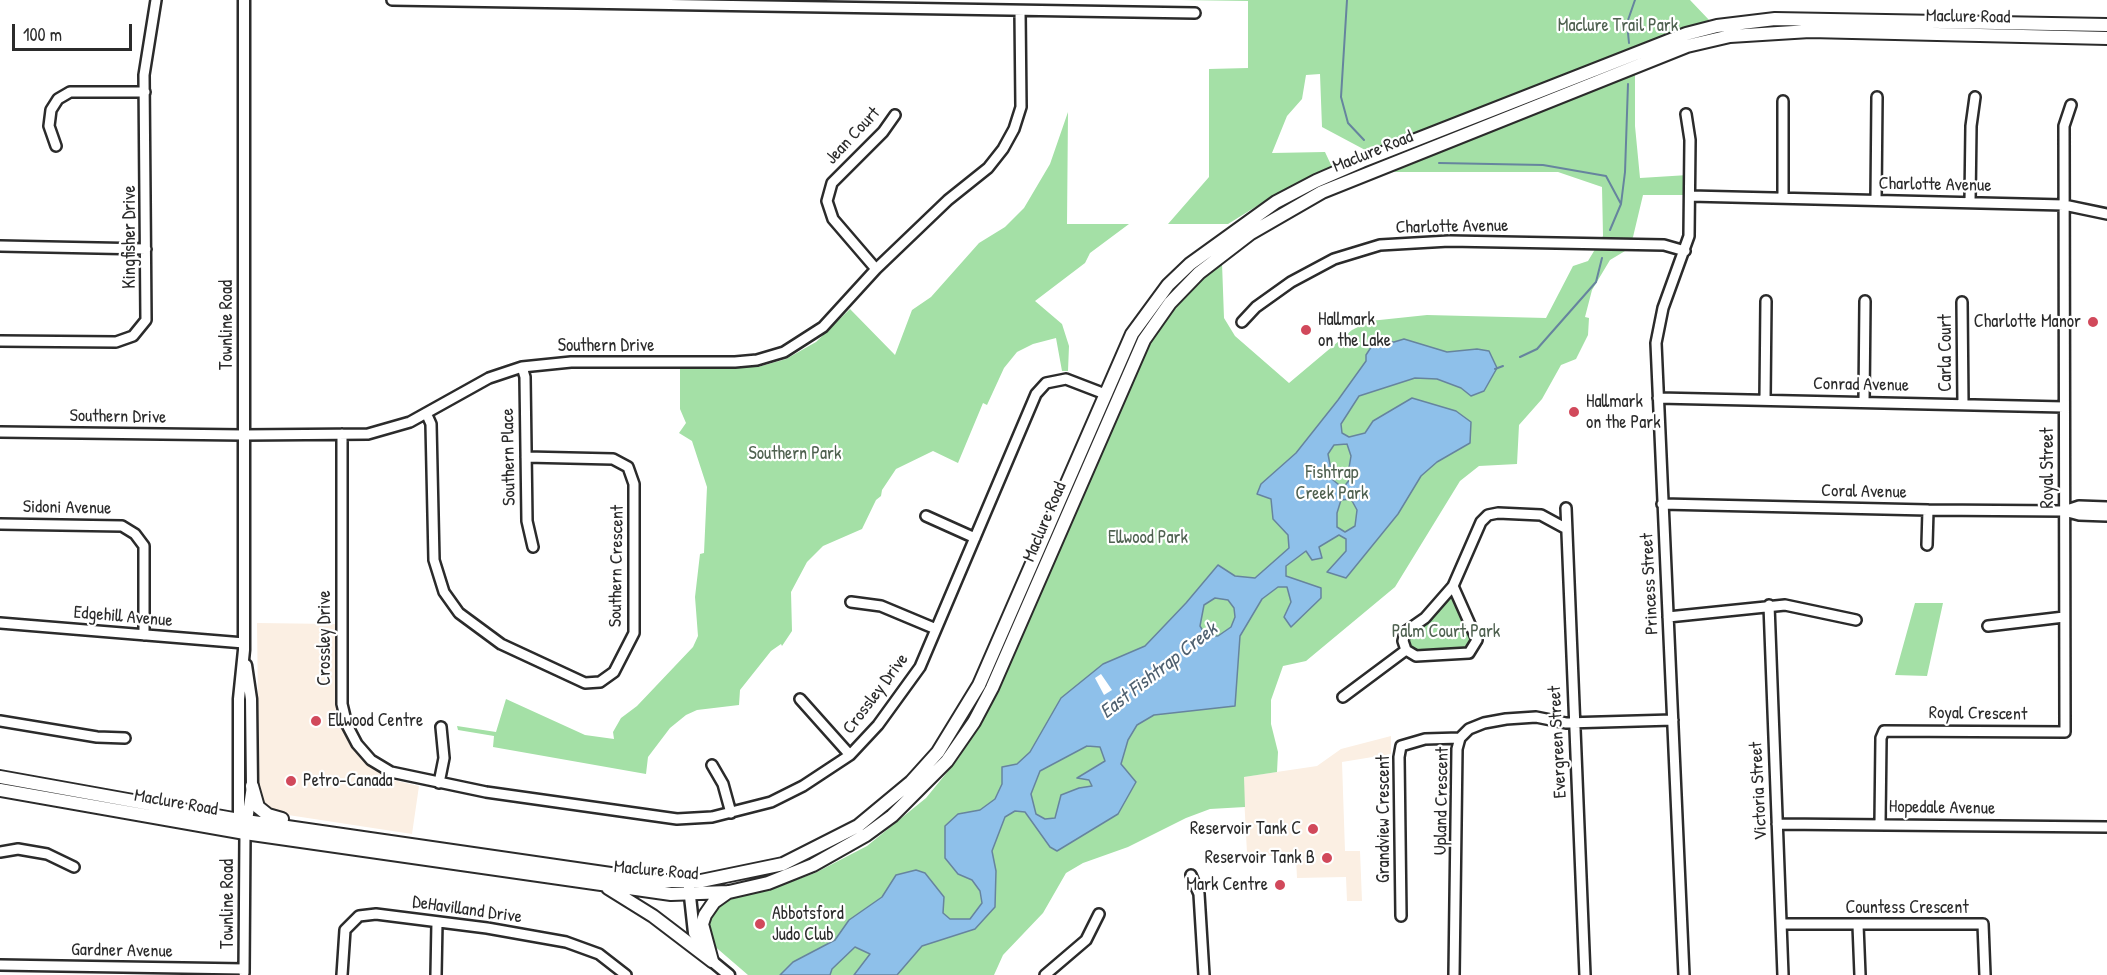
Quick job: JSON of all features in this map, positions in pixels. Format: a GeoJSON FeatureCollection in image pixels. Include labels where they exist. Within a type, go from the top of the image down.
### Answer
{"type":"FeatureCollection","features":[{"type":"Feature","properties":{"kind":"main road","name":"Maclure Road"},"geometry":{"type":"LineString","coordinates":[[0,777],[244,825],[304,829],[659,881],[689,889],[754,873],[806,854],[858,826],[883,806],[938,752],[979,685],[1132,334],[1168,285],[1219,240],[1276,202],[1362,161],[1686,34],[1734,23],[1775,19],[2107,25]]}},
{"type":"Feature","properties":{"kind":"main road","name":"Maclure Road"},"geometry":{"type":"LineString","coordinates":[[0,790],[244,825],[602,884],[729,892],[777,879],[840,852],[891,816],[947,761],[974,722],[992,688],[1144,340],[1178,293],[1199,273],[1251,233],[1287,211],[1342,184],[1687,46],[1730,36],[1810,31],[2107,38]]}},
{"type":"Feature","properties":{"kind":"main road"},"geometry":{"type":"LineString","coordinates":[[1093,454],[1092,439],[1107,405],[1105,394]]}},
{"type":"Feature","properties":{"kind":"main road"},"geometry":{"type":"LineString","coordinates":[[252,786],[255,802],[263,812],[273,817],[296,822],[304,829]]}},
{"type":"Feature","properties":{"kind":"main road"},"geometry":{"type":"LineString","coordinates":[[602,884],[653,916],[712,961]]}},
{"type":"Feature","properties":{"kind":"main road"},"geometry":{"type":"LineString","coordinates":[[712,961],[703,933],[705,915],[714,902],[729,892]]}},
{"type":"Feature","properties":{"kind":"street","name":"Kingfisher Drive"},"geometry":{"type":"LineString","coordinates":[[0,341],[116,342],[133,336],[146,320],[145,58],[156,0]]}},
{"type":"Feature","properties":{"kind":"street","name":"Townline Road"},"geometry":{"type":"LineString","coordinates":[[244,0],[244,646],[239,699],[244,825],[244,972]]}},
{"type":"Feature","properties":{"kind":"street"},"geometry":{"type":"LineString","coordinates":[[392,0],[739,3],[1020,11],[1195,13]]}},
{"type":"Feature","properties":{"kind":"street","name":"Southern Drive"},"geometry":{"type":"LineString","coordinates":[[0,432],[368,434],[427,415],[489,378],[522,367],[571,362],[757,360],[784,352],[812,336],[876,269],[948,200],[988,168],[1014,129],[1021,107],[1020,11]]}},
{"type":"Feature","properties":{"kind":"street"},"geometry":{"type":"LineString","coordinates":[[56,146],[50,126],[51,110],[58,99],[70,92],[145,92]]}},
{"type":"Feature","properties":{"kind":"street"},"geometry":{"type":"LineString","coordinates":[[1876,200],[1877,97]]}},
{"type":"Feature","properties":{"kind":"street"},"geometry":{"type":"LineString","coordinates":[[1970,202],[1971,126],[1975,97]]}},
{"type":"Feature","properties":{"kind":"street"},"geometry":{"type":"LineString","coordinates":[[1783,101],[1783,198]]}},
{"type":"Feature","properties":{"kind":"street","name":"Royal Street"},"geometry":{"type":"LineString","coordinates":[[2065,732],[2064,126],[2072,105]]}},
{"type":"Feature","properties":{"kind":"street","name":"Princess Street"},"geometry":{"type":"LineString","coordinates":[[1684,975],[1656,343],[1659,325],[1689,236],[1690,140],[1686,114]]}},
{"type":"Feature","properties":{"kind":"street","name":"Jean Court"},"geometry":{"type":"LineString","coordinates":[[876,269],[832,219],[827,201],[832,183],[884,132],[895,115]]}},
{"type":"Feature","properties":{"kind":"street","name":"Charlotte Avenue"},"geometry":{"type":"LineString","coordinates":[[1690,196],[2064,205],[2107,214]]}},
{"type":"Feature","properties":{"kind":"street","name":"Charlotte Avenue"},"geometry":{"type":"LineString","coordinates":[[1242,322],[1256,307],[1291,282],[1334,259],[1380,245],[1459,241],[1664,245],[1685,251]]}},
{"type":"Feature","properties":{"kind":"street"},"geometry":{"type":"LineString","coordinates":[[0,246],[146,249]]}},
{"type":"Feature","properties":{"kind":"street"},"geometry":{"type":"LineString","coordinates":[[1766,301],[1766,399]]}},
{"type":"Feature","properties":{"kind":"street"},"geometry":{"type":"LineString","coordinates":[[1864,402],[1865,301]]}},
{"type":"Feature","properties":{"kind":"street","name":"Carla Court"},"geometry":{"type":"LineString","coordinates":[[1962,302],[1963,404]]}},
{"type":"Feature","properties":{"kind":"street","name":"Southern Place"},"geometry":{"type":"LineString","coordinates":[[522,367],[525,377],[527,522],[533,547]]}},
{"type":"Feature","properties":{"kind":"street","name":"Crossley Drive"},"geometry":{"type":"LineString","coordinates":[[342,434],[342,704],[347,725],[371,760],[392,772],[439,783],[642,816],[677,819],[731,813],[771,802],[820,776],[850,756],[878,725],[920,668],[1036,394],[1046,383],[1056,379],[1071,379],[1105,394]]}},
{"type":"Feature","properties":{"kind":"street","name":"Conrad Avenue"},"geometry":{"type":"LineString","coordinates":[[1658,398],[2064,407]]}},
{"type":"Feature","properties":{"kind":"street","name":"Southern Crescent"},"geometry":{"type":"LineString","coordinates":[[427,415],[431,424],[434,560],[444,592],[459,613],[501,644],[585,683],[600,682],[614,672],[634,633],[634,484],[628,467],[613,459],[526,457]]}},
{"type":"Feature","properties":{"kind":"street","name":"Coral Avenue"},"geometry":{"type":"LineString","coordinates":[[1662,504],[2064,511],[2079,516],[2107,516]]}},
{"type":"Feature","properties":{"kind":"street","name":"Coral Avenue"},"geometry":{"type":"LineString","coordinates":[[2064,511],[2079,506],[2107,507]]}},
{"type":"Feature","properties":{"kind":"street","name":"Evergreen Street"},"geometry":{"type":"LineString","coordinates":[[1566,508],[1565,528],[1585,975]]}},
{"type":"Feature","properties":{"kind":"street"},"geometry":{"type":"LineString","coordinates":[[1927,545],[1928,510]]}},
{"type":"Feature","properties":{"kind":"street"},"geometry":{"type":"LineString","coordinates":[[1453,586],[1477,640],[1469,653],[1416,656],[1406,650],[1403,641],[1406,632],[1425,618],[1453,586],[1480,522],[1488,515],[1498,513],[1541,515],[1565,528]]}},
{"type":"Feature","properties":{"kind":"street"},"geometry":{"type":"LineString","coordinates":[[926,516],[975,537]]}},
{"type":"Feature","properties":{"kind":"street","name":"Sidoni Avenue"},"geometry":{"type":"LineString","coordinates":[[0,524],[122,526],[135,534],[144,546],[144,635]]}},
{"type":"Feature","properties":{"kind":"street"},"geometry":{"type":"LineString","coordinates":[[851,602],[881,606],[936,629]]}},
{"type":"Feature","properties":{"kind":"street","name":"Victoria Street"},"geometry":{"type":"LineString","coordinates":[[1769,605],[1783,975]]}},
{"type":"Feature","properties":{"kind":"street"},"geometry":{"type":"LineString","coordinates":[[1668,617],[1785,605],[1856,620]]}},
{"type":"Feature","properties":{"kind":"street"},"geometry":{"type":"LineString","coordinates":[[1988,626],[2064,617]]}},
{"type":"Feature","properties":{"kind":"street","name":"Edgehill Avenue"},"geometry":{"type":"LineString","coordinates":[[0,623],[244,646]]}},
{"type":"Feature","properties":{"kind":"street","name":"Townline Road"},"geometry":{"type":"LineString","coordinates":[[244,646],[251,699],[252,786],[244,825]]}},
{"type":"Feature","properties":{"kind":"street"},"geometry":{"type":"LineString","coordinates":[[1343,697],[1406,650]]}},
{"type":"Feature","properties":{"kind":"street"},"geometry":{"type":"LineString","coordinates":[[800,699],[850,756]]}},
{"type":"Feature","properties":{"kind":"street","name":"Upland Crescent"},"geometry":{"type":"LineString","coordinates":[[1454,975],[1457,749],[1460,738],[1469,729],[1484,723],[1506,719],[1536,717],[1574,723],[1673,720]]}},
{"type":"Feature","properties":{"kind":"street"},"geometry":{"type":"LineString","coordinates":[[0,721],[97,738],[125,738]]}},
{"type":"Feature","properties":{"kind":"street"},"geometry":{"type":"LineString","coordinates":[[439,783],[444,758],[441,727]]}},
{"type":"Feature","properties":{"kind":"street","name":"Royal Crescent"},"geometry":{"type":"LineString","coordinates":[[1880,824],[1881,738],[1884,731],[1890,729],[2065,732]]}},
{"type":"Feature","properties":{"kind":"street","name":"Grandview Crescent"},"geometry":{"type":"LineString","coordinates":[[1401,916],[1399,757],[1401,746],[1425,739],[1460,738]]}},
{"type":"Feature","properties":{"kind":"street"},"geometry":{"type":"LineString","coordinates":[[712,765],[723,784],[731,813]]}},
{"type":"Feature","properties":{"kind":"street","name":"Hopedale Avenue"},"geometry":{"type":"LineString","coordinates":[[1777,824],[2107,827]]}},
{"type":"Feature","properties":{"kind":"street"},"geometry":{"type":"LineString","coordinates":[[0,852],[18,849],[47,854],[74,867]]}},
{"type":"Feature","properties":{"kind":"street"},"geometry":{"type":"LineString","coordinates":[[1191,875],[1199,894],[1203,975]]}},
{"type":"Feature","properties":{"kind":"street"},"geometry":{"type":"LineString","coordinates":[[689,889],[694,933],[712,961],[729,975]]}},
{"type":"Feature","properties":{"kind":"street","name":"DeHavilland Drive"},"geometry":{"type":"LineString","coordinates":[[342,975],[343,936],[349,924],[359,916],[376,914],[566,942],[599,954],[626,975]]}},
{"type":"Feature","properties":{"kind":"street"},"geometry":{"type":"LineString","coordinates":[[1045,975],[1086,940],[1099,914]]}},
{"type":"Feature","properties":{"kind":"street"},"geometry":{"type":"LineString","coordinates":[[436,975],[437,922]]}},
{"type":"Feature","properties":{"kind":"street","name":"Countess Crescent"},"geometry":{"type":"LineString","coordinates":[[1781,924],[1983,924],[1985,975]]}},
{"type":"Feature","properties":{"kind":"street"},"geometry":{"type":"LineString","coordinates":[[1858,925],[1860,975]]}},
{"type":"Feature","properties":{"kind":"street","name":"Gardner Avenue"},"geometry":{"type":"LineString","coordinates":[[0,965],[244,972]]}},
{"type":"Feature","properties":{"kind":"shaded area","name":"Ellwood Centre"},"geometry":{"type":"Polygon","coordinates":[[[257,623],[335,624],[335,704],[341,727],[352,747],[369,766],[393,780],[419,786],[412,834],[275,813],[264,804],[259,790],[257,623]]]}},
{"type":"Feature","properties":{"kind":"shaded area"},"geometry":{"type":"Polygon","coordinates":[[[1391,736],[1391,754],[1342,762],[1345,851],[1360,851],[1362,901],[1347,901],[1346,877],[1297,878],[1296,859],[1247,853],[1243,777],[1317,766],[1341,749],[1391,736]]]}},
{"type":"Feature","properties":{"kind":"green space","name":"Maclure Trail Park"},"geometry":{"type":"Polygon","coordinates":[[[1181,0],[1690,0],[1710,21],[1672,32],[1367,151],[1322,127],[1320,74],[1306,75],[1302,99],[1287,116],[1272,153],[1325,152],[1332,167],[1273,196],[1228,224],[1168,224],[1209,177],[1209,69],[1248,68],[1248,1],[1181,0]]]}},
{"type":"Feature","properties":{"kind":"green space","name":"Fishtrap Creek Park"},"geometry":{"type":"Polygon","coordinates":[[[1635,72],[1635,126],[1640,178],[1688,175],[1689,195],[1643,195],[1633,237],[1625,251],[1610,260],[1592,290],[1585,317],[1589,318],[1588,335],[1576,359],[1561,365],[1542,399],[1519,425],[1517,464],[1479,466],[1460,481],[1395,587],[1306,661],[1283,666],[1271,700],[1271,724],[1278,752],[1277,772],[1244,777],[1245,807],[1210,809],[1186,818],[1128,847],[1083,863],[1066,873],[1043,913],[1003,955],[994,975],[748,975],[712,944],[708,929],[716,906],[729,898],[771,889],[815,873],[867,846],[926,798],[958,759],[990,706],[1015,654],[1147,347],[1170,311],[1190,289],[1222,263],[1224,318],[1235,336],[1289,383],[1352,330],[1370,321],[1427,315],[1546,318],[1573,266],[1588,261],[1603,236],[1602,187],[1558,172],[1393,172],[1635,72]]]}},
{"type":"Feature","properties":{"kind":"green space","name":"Southern Park"},"geometry":{"type":"Polygon","coordinates":[[[1068,112],[1067,224],[1129,224],[1090,253],[1085,263],[1035,301],[1062,324],[1069,346],[1068,371],[1062,371],[1056,338],[1033,344],[1017,352],[1004,368],[987,405],[983,403],[958,463],[933,451],[896,469],[882,490],[881,496],[876,500],[862,529],[823,546],[807,562],[791,592],[792,631],[782,646],[781,644],[771,651],[740,690],[739,705],[697,710],[686,715],[670,728],[648,757],[646,774],[493,747],[494,736],[458,730],[457,726],[496,732],[506,699],[585,735],[614,739],[613,732],[621,718],[637,706],[693,647],[698,636],[695,597],[700,554],[704,553],[707,487],[692,441],[679,433],[686,423],[680,409],[680,367],[758,367],[786,359],[816,342],[850,309],[895,355],[912,310],[931,297],[979,243],[1005,227],[1024,208],[1050,164],[1068,112]]]}},
{"type":"Feature","properties":{"kind":"green space","name":"Palm Court Park"},"geometry":{"type":"Polygon","coordinates":[[[1450,596],[1474,640],[1467,650],[1418,652],[1411,647],[1409,634],[1428,622],[1450,596]]]}},
{"type":"Feature","properties":{"kind":"green space"},"geometry":{"type":"Polygon","coordinates":[[[1915,603],[1943,603],[1927,676],[1895,675],[1915,603]]]}},
{"type":"Feature","properties":{"kind":"water"},"geometry":{"type":"Polygon","coordinates":[[[1404,339],[1447,352],[1477,349],[1489,351],[1497,368],[1484,391],[1471,396],[1461,388],[1437,379],[1415,378],[1359,396],[1341,424],[1342,433],[1349,437],[1365,433],[1373,421],[1412,398],[1456,411],[1471,422],[1470,443],[1437,462],[1421,476],[1398,514],[1346,578],[1327,572],[1346,551],[1346,539],[1339,535],[1319,547],[1322,558],[1312,560],[1306,551],[1286,566],[1286,576],[1321,588],[1321,598],[1291,627],[1284,617],[1291,602],[1287,587],[1278,587],[1262,599],[1240,636],[1235,706],[1154,715],[1137,725],[1128,740],[1121,764],[1136,782],[1118,814],[1057,851],[1050,847],[1025,812],[1015,811],[1005,817],[992,851],[996,871],[995,907],[975,929],[922,946],[897,975],[854,975],[870,954],[855,947],[832,969],[830,975],[780,975],[793,962],[835,940],[849,920],[882,897],[896,875],[916,870],[925,873],[944,897],[943,913],[950,919],[970,919],[982,903],[980,891],[972,880],[958,874],[945,858],[945,826],[958,814],[980,810],[995,799],[1002,784],[1002,767],[1017,764],[1030,752],[1061,698],[1103,664],[1145,646],[1218,565],[1235,576],[1255,578],[1289,548],[1288,535],[1273,519],[1271,499],[1257,494],[1261,484],[1296,453],[1366,361],[1366,355],[1375,341],[1394,342],[1404,339]],[[1347,444],[1334,445],[1328,454],[1333,480],[1343,488],[1354,474],[1349,468],[1351,456],[1347,444]],[[1351,499],[1341,500],[1337,513],[1337,527],[1345,532],[1355,526],[1357,510],[1351,499]],[[1215,598],[1204,605],[1200,626],[1206,636],[1218,636],[1231,627],[1235,617],[1234,608],[1228,600],[1215,598]],[[1087,746],[1040,771],[1031,794],[1036,814],[1045,819],[1055,818],[1061,795],[1092,786],[1089,780],[1077,778],[1105,761],[1100,747],[1087,746]]]}},
{"type":"Feature","properties":{"kind":"pier"},"geometry":{"type":"Polygon","coordinates":[[[1101,674],[1112,690],[1104,695],[1095,678],[1101,674]]]}},
{"type":"Feature","properties":{"kind":"waterway"},"geometry":{"type":"LineString","coordinates":[[1347,0],[1341,97],[1348,123],[1364,140]]}},
{"type":"Feature","properties":{"kind":"waterway","name":"East Fishtrap Creek"},"geometry":{"type":"LineString","coordinates":[[1629,43],[1627,23],[1635,0]]}},
{"type":"Feature","properties":{"kind":"waterway","name":"East Fishtrap Creek"},"geometry":{"type":"LineString","coordinates":[[1610,230],[1621,204],[1625,172],[1628,84]]}},
{"type":"Feature","properties":{"kind":"waterway"},"geometry":{"type":"LineString","coordinates":[[1439,163],[1543,165],[1606,176],[1621,204]]}},
{"type":"Feature","properties":{"kind":"waterway","name":"East Fishtrap Creek"},"geometry":{"type":"LineString","coordinates":[[1520,357],[1537,349],[1596,282],[1602,258]]}},
{"type":"Feature","properties":{"kind":"waterway","name":"East Fishtrap Creek"},"geometry":{"type":"LineString","coordinates":[[1495,369],[1503,366]]}},
{"type":"Feature","properties":{"kind":"place","name":"Charlotte Manor"},"geometry":{"type":"Point","coordinates":[2093,322]}},
{"type":"Feature","properties":{"kind":"place","name":"Hallmark on the Lake"},"geometry":{"type":"Point","coordinates":[1306,330]}},
{"type":"Feature","properties":{"kind":"place","name":"Hallmark on the Park"},"geometry":{"type":"Point","coordinates":[1574,412]}},
{"type":"Feature","properties":{"kind":"place","name":"Ellwood Centre"},"geometry":{"type":"Point","coordinates":[316,721]}},
{"type":"Feature","properties":{"kind":"place","name":"Petro-Canada"},"geometry":{"type":"Point","coordinates":[291,781]}},
{"type":"Feature","properties":{"kind":"place","name":"Reservoir Tank C"},"geometry":{"type":"Point","coordinates":[1313,829]}},
{"type":"Feature","properties":{"kind":"place","name":"Reservoir Tank B"},"geometry":{"type":"Point","coordinates":[1327,858]}},
{"type":"Feature","properties":{"kind":"place","name":"Mark Centre"},"geometry":{"type":"Point","coordinates":[1280,885]}},
{"type":"Feature","properties":{"kind":"place","name":"Abbotsford Judo Club"},"geometry":{"type":"Point","coordinates":[760,924]}},
{"type":"Feature","properties":{"kind":"park label","name":"Ellwood Park"},"geometry":{"type":"Point","coordinates":[1148,538]}}]}
